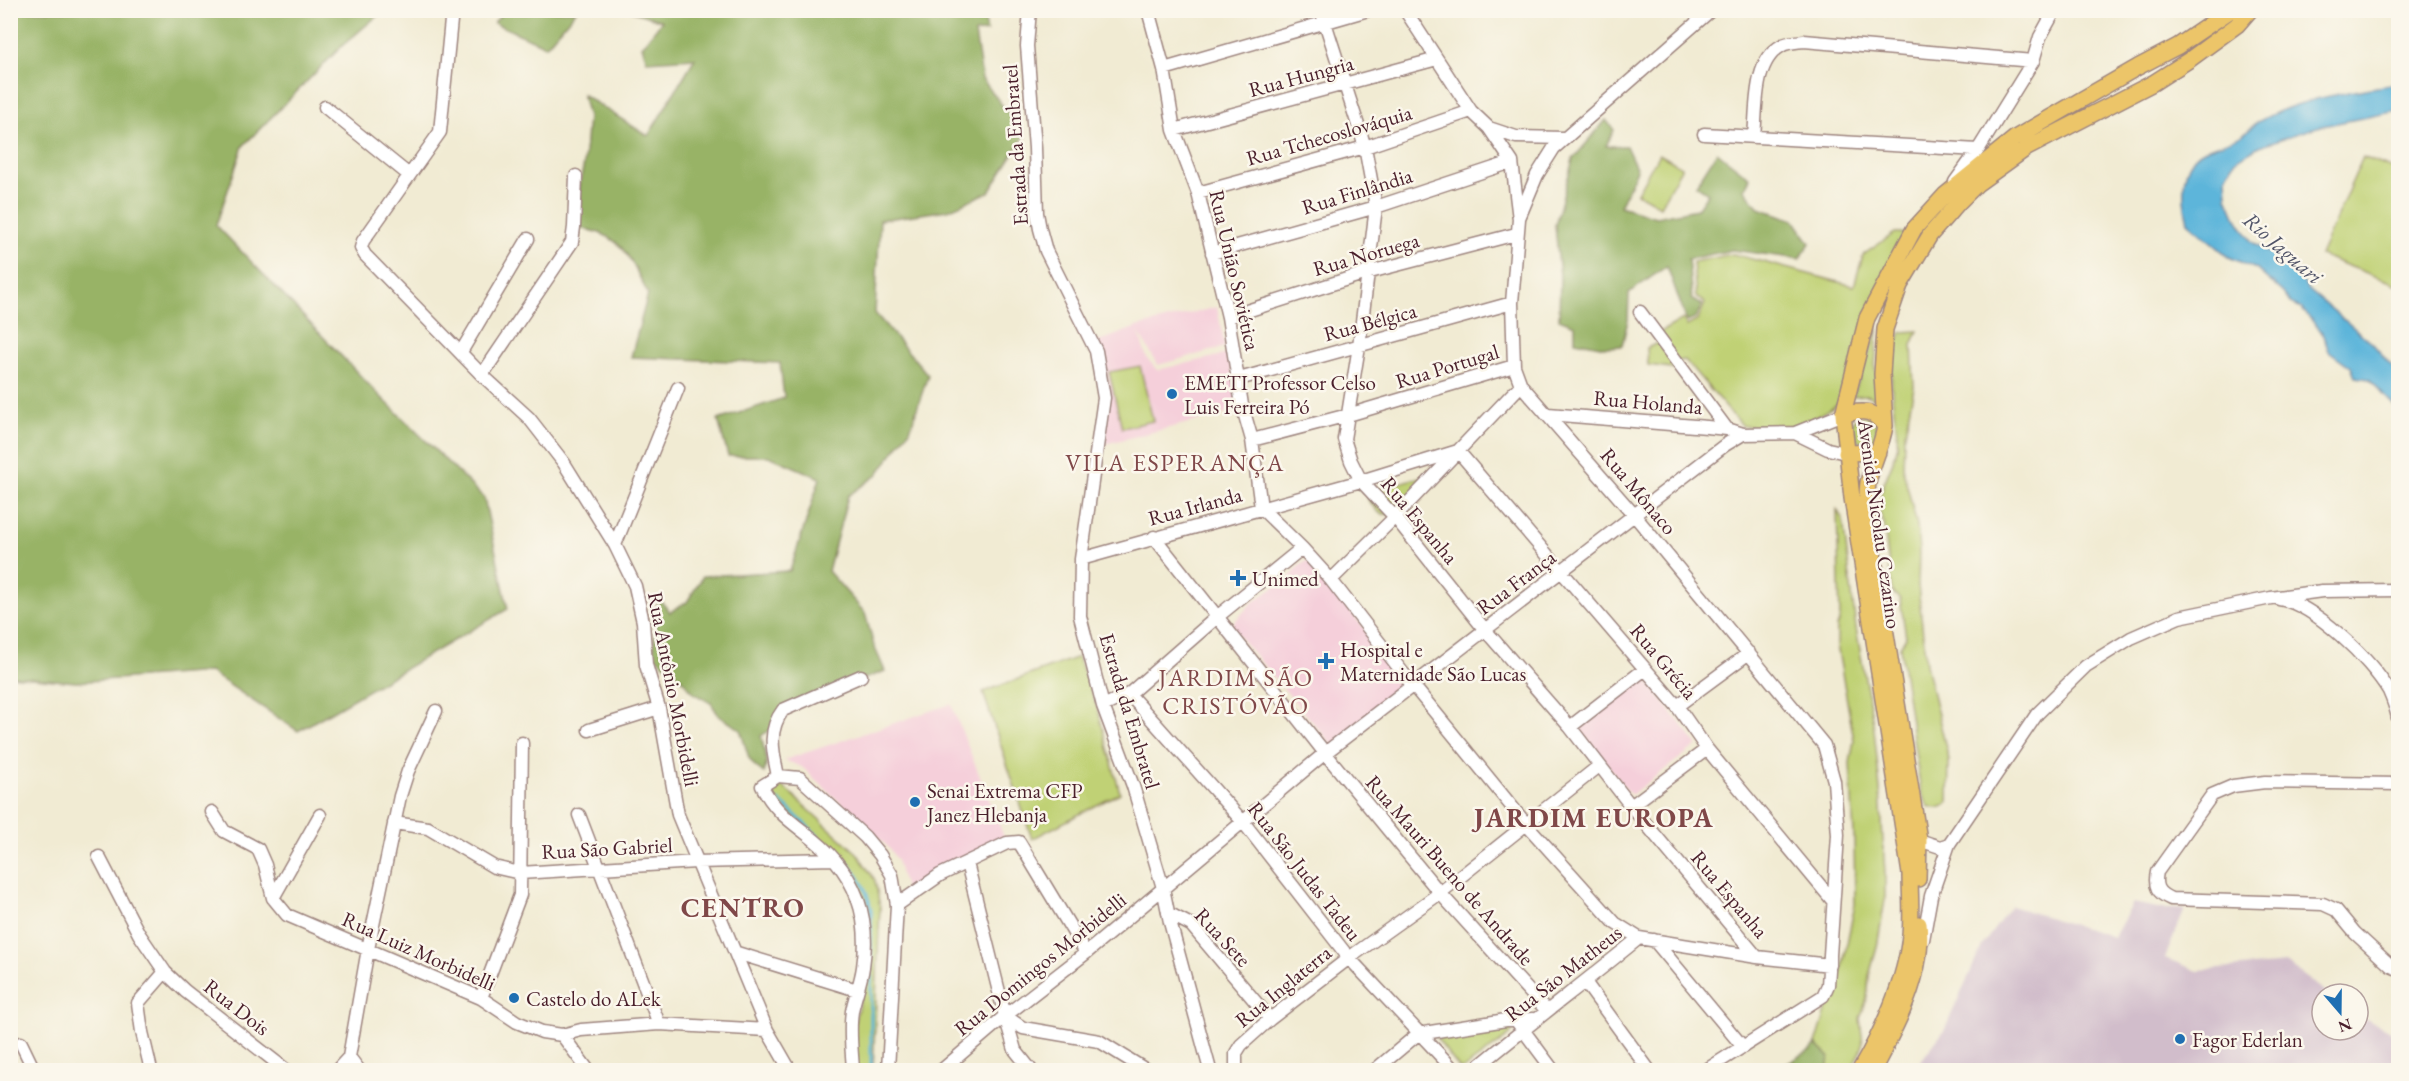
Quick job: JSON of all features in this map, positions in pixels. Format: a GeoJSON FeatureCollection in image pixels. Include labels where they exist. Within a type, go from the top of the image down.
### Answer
{"type":"FeatureCollection","features":[{"type":"Feature","properties":{"kind":"main road","name":"Avenida Nicolau Cezarino"},"geometry":{"type":"LineString","coordinates":[[1860,1071],[1884,1024],[1906,957],[1910,935],[1910,874],[1846,453],[1843,414],[1867,318],[1914,229],[1945,195],[2015,138],[2178,46],[2231,10]]}},
{"type":"Feature","properties":{"kind":"main road","name":"Avenida Nicolau Cezarino"},"geometry":{"type":"LineString","coordinates":[[1873,1071],[1906,1000],[1918,964],[1920,933],[1917,887],[1919,840],[1868,522],[1867,490],[1885,426],[1882,366],[1885,329],[1900,285],[1930,235],[1977,184],[2028,148],[2153,82],[2189,60],[2237,25],[2250,10]]}},
{"type":"Feature","properties":{"kind":"main road"},"geometry":{"type":"LineString","coordinates":[[1843,414],[1867,411],[1876,415],[1885,426]]}},
{"type":"Feature","properties":{"kind":"main road"},"geometry":{"type":"LineString","coordinates":[[1846,453],[1878,452]]}},
{"type":"Feature","properties":{"kind":"street"},"geometry":{"type":"LineString","coordinates":[[325,107],[408,175],[440,132],[452,10]]}},
{"type":"Feature","properties":{"kind":"street","name":"Estrada da Embratel"},"geometry":{"type":"LineString","coordinates":[[1030,10],[1027,46],[1040,230],[1046,251],[1096,351],[1104,398],[1081,559],[1080,616],[1103,706],[1133,786],[1163,888],[1210,1071]]}},
{"type":"Feature","properties":{"kind":"street","name":"Rua União Soviética"},"geometry":{"type":"LineString","coordinates":[[1148,10],[1164,69],[1174,130],[1198,193],[1228,317],[1242,405],[1252,440],[1261,508]]}},
{"type":"Feature","properties":{"kind":"street","name":"Rua Espanha"},"geometry":{"type":"LineString","coordinates":[[1321,10],[1347,85],[1365,147],[1376,207],[1366,273],[1359,346],[1344,439],[1351,461],[1361,481],[1395,517],[1485,630],[1570,727],[1631,806],[1757,957]]}},
{"type":"Feature","properties":{"kind":"street"},"geometry":{"type":"LineString","coordinates":[[1164,69],[1368,10]]}},
{"type":"Feature","properties":{"kind":"street","name":"Rua Mônaco"},"geometry":{"type":"LineString","coordinates":[[1405,10],[1471,111],[1489,128],[1512,162],[1519,219],[1512,303],[1514,366],[1521,385],[1635,516],[1749,653],[1824,745],[1831,764],[1838,835],[1828,985],[1823,996],[1743,1047]]}},
{"type":"Feature","properties":{"kind":"street"},"geometry":{"type":"LineString","coordinates":[[1519,219],[1537,175],[1554,148],[1711,10]]}},
{"type":"Feature","properties":{"kind":"street"},"geometry":{"type":"LineString","coordinates":[[1945,195],[1978,150],[2033,61],[2040,37],[2055,10]]}},
{"type":"Feature","properties":{"kind":"street"},"geometry":{"type":"LineString","coordinates":[[1754,136],[1761,72],[1772,53],[1783,45],[1804,41],[2033,61]]}},
{"type":"Feature","properties":{"kind":"street","name":"Rua Hungria"},"geometry":{"type":"LineString","coordinates":[[1174,130],[1437,59]]}},
{"type":"Feature","properties":{"kind":"street","name":"Rua Tchecoslováquia"},"geometry":{"type":"LineString","coordinates":[[1198,193],[1365,147],[1471,111]]}},
{"type":"Feature","properties":{"kind":"street"},"geometry":{"type":"LineString","coordinates":[[1489,128],[1516,137],[1564,138]]}},
{"type":"Feature","properties":{"kind":"street"},"geometry":{"type":"LineString","coordinates":[[1704,134],[1978,150]]}},
{"type":"Feature","properties":{"kind":"street","name":"Rua Finlândia"},"geometry":{"type":"LineString","coordinates":[[1212,253],[1376,207],[1512,162]]}},
{"type":"Feature","properties":{"kind":"street","name":"Rua Antônio Morbidelli"},"geometry":{"type":"LineString","coordinates":[[408,175],[363,241],[361,248],[365,255],[482,375],[529,418],[564,464],[615,544],[635,586],[643,622],[646,665],[659,708],[678,815],[767,1030],[790,1071]]}},
{"type":"Feature","properties":{"kind":"street"},"geometry":{"type":"LineString","coordinates":[[482,375],[572,242],[576,176]]}},
{"type":"Feature","properties":{"kind":"street","name":"Rua Noruega"},"geometry":{"type":"LineString","coordinates":[[1228,317],[1366,273],[1516,234]]}},
{"type":"Feature","properties":{"kind":"street"},"geometry":{"type":"LineString","coordinates":[[461,352],[528,239]]}},
{"type":"Feature","properties":{"kind":"street","name":"Rua Bélgica"},"geometry":{"type":"LineString","coordinates":[[1239,379],[1512,303]]}},
{"type":"Feature","properties":{"kind":"street"},"geometry":{"type":"LineString","coordinates":[[1640,312],[1726,429]]}},
{"type":"Feature","properties":{"kind":"street","name":"Rua Portugal"},"geometry":{"type":"LineString","coordinates":[[1252,440],[1348,415],[1514,366]]}},
{"type":"Feature","properties":{"kind":"street"},"geometry":{"type":"LineString","coordinates":[[1331,580],[1395,517],[1521,385]]}},
{"type":"Feature","properties":{"kind":"street"},"geometry":{"type":"LineString","coordinates":[[615,544],[678,388]]}},
{"type":"Feature","properties":{"kind":"street","name":"Rua Holanda"},"geometry":{"type":"LineString","coordinates":[[1548,414],[1726,429],[1743,435]]}},
{"type":"Feature","properties":{"kind":"street","name":"Rua França"},"geometry":{"type":"LineString","coordinates":[[1163,888],[1244,823],[1325,753],[1725,445],[1743,435],[1796,433],[1843,414]]}},
{"type":"Feature","properties":{"kind":"street","name":"Rua França"},"geometry":{"type":"LineString","coordinates":[[1796,433],[1828,449],[1846,453]]}},
{"type":"Feature","properties":{"kind":"street","name":"Rua Irlanda"},"geometry":{"type":"LineString","coordinates":[[1081,559],[1361,481],[1458,451]]}},
{"type":"Feature","properties":{"kind":"street","name":"Rua Grécia"},"geometry":{"type":"LineString","coordinates":[[1458,451],[1677,706],[1707,749],[1833,901]]}},
{"type":"Feature","properties":{"kind":"street"},"geometry":{"type":"LineString","coordinates":[[1261,508],[1331,580],[1526,824],[1615,923],[1639,938]]}},
{"type":"Feature","properties":{"kind":"street","name":"Rua Mauri Bueno de Andrade"},"geometry":{"type":"LineString","coordinates":[[1154,537],[1325,753],[1440,893],[1547,1011]]}},
{"type":"Feature","properties":{"kind":"street"},"geometry":{"type":"LineString","coordinates":[[1103,706],[1129,694],[1217,617],[1302,548]]}},
{"type":"Feature","properties":{"kind":"street"},"geometry":{"type":"LineString","coordinates":[[1918,964],[1931,896],[1950,844],[2037,714],[2086,666],[2131,638],[2158,624],[2180,617],[2271,598],[2322,591],[2398,590]]}},
{"type":"Feature","properties":{"kind":"street"},"geometry":{"type":"LineString","coordinates":[[2271,598],[2288,601],[2302,607],[2329,625],[2379,677],[2394,703],[2398,718]]}},
{"type":"Feature","properties":{"kind":"street"},"geometry":{"type":"LineString","coordinates":[[1677,706],[1749,653]]}},
{"type":"Feature","properties":{"kind":"street"},"geometry":{"type":"LineString","coordinates":[[1570,727],[1645,669]]}},
{"type":"Feature","properties":{"kind":"street"},"geometry":{"type":"LineString","coordinates":[[778,776],[771,740],[777,718],[783,710],[861,676]]}},
{"type":"Feature","properties":{"kind":"street","name":"Rua São Judas Tadeu"},"geometry":{"type":"LineString","coordinates":[[1129,694],[1244,823],[1349,958],[1454,1071]]}},
{"type":"Feature","properties":{"kind":"street"},"geometry":{"type":"LineString","coordinates":[[589,730],[659,708]]}},
{"type":"Feature","properties":{"kind":"street"},"geometry":{"type":"LineString","coordinates":[[337,1071],[349,1057],[368,949],[394,823],[408,771],[436,711]]}},
{"type":"Feature","properties":{"kind":"street"},"geometry":{"type":"LineString","coordinates":[[481,998],[520,895],[522,743]]}},
{"type":"Feature","properties":{"kind":"street"},"geometry":{"type":"LineString","coordinates":[[1631,806],[1707,749]]}},
{"type":"Feature","properties":{"kind":"street","name":"Rua Inglaterra"},"geometry":{"type":"LineString","coordinates":[[1236,1071],[1236,1053],[1241,1045],[1270,1019],[1349,958],[1440,893],[1599,766]]}},
{"type":"Feature","properties":{"kind":"street"},"geometry":{"type":"LineString","coordinates":[[854,1071],[851,1030],[863,968],[865,941],[862,911],[851,881],[834,859],[816,841],[778,812],[770,801],[762,786],[778,776],[800,778],[866,837],[892,875],[897,905],[888,1071]]}},
{"type":"Feature","properties":{"kind":"street"},"geometry":{"type":"LineString","coordinates":[[2398,784],[2265,782],[2233,786],[2212,795],[2157,872],[2155,880],[2157,890],[2171,899],[2323,904],[2336,910],[2355,933],[2391,966],[2398,969]]}},
{"type":"Feature","properties":{"kind":"street"},"geometry":{"type":"LineString","coordinates":[[212,812],[224,831],[258,849],[265,865],[273,898]]}},
{"type":"Feature","properties":{"kind":"street"},"geometry":{"type":"LineString","coordinates":[[273,898],[320,815]]}},
{"type":"Feature","properties":{"kind":"street"},"geometry":{"type":"LineString","coordinates":[[579,815],[659,1024]]}},
{"type":"Feature","properties":{"kind":"street","name":"Rua São Gabriel"},"geometry":{"type":"LineString","coordinates":[[394,823],[428,828],[494,867],[520,873],[696,862],[834,859]]}},
{"type":"Feature","properties":{"kind":"street"},"geometry":{"type":"LineString","coordinates":[[1919,840],[1940,847],[1950,844]]}},
{"type":"Feature","properties":{"kind":"street"},"geometry":{"type":"LineString","coordinates":[[897,905],[940,875],[1007,843],[1019,842],[1086,953]]}},
{"type":"Feature","properties":{"kind":"street","name":"Rua Dois"},"geometry":{"type":"LineString","coordinates":[[99,857],[139,934],[165,972],[185,991],[286,1071]]}},
{"type":"Feature","properties":{"kind":"street"},"geometry":{"type":"LineString","coordinates":[[967,863],[1015,1050],[1031,1071]]}},
{"type":"Feature","properties":{"kind":"street","name":"Rua Domingos Morbidelli"},"geometry":{"type":"LineString","coordinates":[[942,1071],[1005,1016],[1086,953],[1163,888]]}},
{"type":"Feature","properties":{"kind":"street","name":"Rua Luiz Morbidelli"},"geometry":{"type":"LineString","coordinates":[[273,898],[287,915],[481,998],[517,1022],[542,1032],[562,1035],[581,1030],[659,1024],[767,1030]]}},
{"type":"Feature","properties":{"kind":"street","name":"Rua Sete"},"geometry":{"type":"LineString","coordinates":[[1168,913],[1191,925],[1270,1019]]}},
{"type":"Feature","properties":{"kind":"street","name":"Rua São Matheus"},"geometry":{"type":"LineString","coordinates":[[1474,1071],[1519,1025],[1547,1011],[1639,938],[1757,957],[1830,965]]}},
{"type":"Feature","properties":{"kind":"street"},"geometry":{"type":"LineString","coordinates":[[1654,940],[1743,1047],[1706,1071]]}},
{"type":"Feature","properties":{"kind":"street"},"geometry":{"type":"LineString","coordinates":[[737,953],[857,990]]}},
{"type":"Feature","properties":{"kind":"street"},"geometry":{"type":"LineString","coordinates":[[151,1071],[138,1003],[165,972]]}},
{"type":"Feature","properties":{"kind":"street"},"geometry":{"type":"LineString","coordinates":[[1585,982],[1649,1071]]}},
{"type":"Feature","properties":{"kind":"street"},"geometry":{"type":"LineString","coordinates":[[1005,1016],[1023,1029],[1099,1041],[1146,1071]]}},
{"type":"Feature","properties":{"kind":"street"},"geometry":{"type":"LineString","coordinates":[[1376,1071],[1418,1034],[1519,1025],[1553,1071]]}},
{"type":"Feature","properties":{"kind":"street"},"geometry":{"type":"LineString","coordinates":[[562,1035],[588,1071]]}},
{"type":"Feature","properties":{"kind":"street"},"geometry":{"type":"LineString","coordinates":[[21,1043],[34,1071]]}},
{"type":"Feature","properties":{"kind":"street"},"geometry":{"type":"LineString","coordinates":[[349,1057],[358,1071]]}},
{"type":"Feature","properties":{"kind":"shaded area","name":"EMETI Professor Celso Luis Ferreira Pó"},"geometry":{"type":"Polygon","coordinates":[[[1217,307],[1225,347],[1158,365],[1138,332],[1147,358],[1157,370],[1228,354],[1240,410],[1105,444],[1108,378],[1095,343],[1137,327],[1217,307]]]}},
{"type":"Feature","properties":{"kind":"shaded area","name":"Hospital e Maternidade São Lucas"},"geometry":{"type":"Polygon","coordinates":[[[1308,560],[1410,684],[1334,747],[1230,626],[1253,602],[1292,575],[1308,560]]]}},
{"type":"Feature","properties":{"kind":"shaded area"},"geometry":{"type":"Polygon","coordinates":[[[1645,678],[1697,745],[1631,795],[1578,727],[1645,678]]]}},
{"type":"Feature","properties":{"kind":"shaded area","name":"Senai Extrema CFP Janez Hlebanja"},"geometry":{"type":"Polygon","coordinates":[[[951,704],[1004,837],[990,850],[908,891],[905,889],[897,860],[888,847],[802,767],[784,760],[951,704]]]}},
{"type":"Feature","properties":{"kind":"shaded area"},"geometry":{"type":"Polygon","coordinates":[[[2133,903],[2162,909],[2185,909],[2165,958],[2198,971],[2286,963],[2312,982],[2310,982],[2310,1042],[2370,1042],[2370,1021],[2398,1035],[2398,1070],[1924,1070],[1919,1063],[1944,1031],[1982,946],[2011,906],[2114,937],[2133,903]]]}},
{"type":"Feature","properties":{"kind":"green space"},"geometry":{"type":"Polygon","coordinates":[[[10,11],[383,11],[342,46],[243,146],[216,225],[374,390],[484,498],[508,609],[298,731],[210,672],[76,682],[11,676],[10,11]]]}},
{"type":"Feature","properties":{"kind":"green space"},"geometry":{"type":"Polygon","coordinates":[[[504,11],[576,11],[546,46],[494,23],[504,11]]]}},
{"type":"Feature","properties":{"kind":"green space"},"geometry":{"type":"Polygon","coordinates":[[[631,11],[983,11],[987,31],[975,33],[982,79],[1025,135],[989,192],[948,210],[880,220],[875,313],[928,375],[910,430],[877,475],[848,496],[828,571],[865,613],[874,646],[885,671],[787,708],[774,727],[761,736],[767,761],[764,773],[749,758],[740,729],[719,716],[711,703],[695,694],[676,673],[653,655],[658,598],[670,612],[687,602],[703,576],[790,571],[820,478],[769,456],[728,456],[718,420],[784,398],[780,363],[631,357],[648,294],[629,258],[615,241],[605,235],[577,228],[588,117],[582,94],[648,136],[695,58],[647,61],[642,46],[662,21],[631,11]]]}},
{"type":"Feature","properties":{"kind":"green space"},"geometry":{"type":"Polygon","coordinates":[[[1606,120],[1614,130],[1606,146],[1626,146],[1637,170],[1620,206],[1656,217],[1697,209],[1708,193],[1696,185],[1717,152],[1750,178],[1744,189],[1759,208],[1794,220],[1810,243],[1800,259],[1732,250],[1688,259],[1692,299],[1702,305],[1696,318],[1687,322],[1667,266],[1629,293],[1628,320],[1622,346],[1605,347],[1575,341],[1575,325],[1559,319],[1560,276],[1555,225],[1573,159],[1606,120]]]}},
{"type":"Feature","properties":{"kind":"green space"},"geometry":{"type":"Polygon","coordinates":[[[1659,154],[1682,167],[1660,206],[1637,193],[1659,154]]]}},
{"type":"Feature","properties":{"kind":"green space"},"geometry":{"type":"Polygon","coordinates":[[[2363,157],[2398,171],[2398,285],[2320,255],[2363,157]]]}},
{"type":"Feature","properties":{"kind":"green space"},"geometry":{"type":"Polygon","coordinates":[[[1895,233],[1902,233],[1907,239],[1841,402],[1799,427],[1742,426],[1685,360],[1677,361],[1679,369],[1648,365],[1647,348],[1660,342],[1659,333],[1683,319],[1687,326],[1698,320],[1705,303],[1696,297],[1693,262],[1733,254],[1854,286],[1863,255],[1895,233]]]}},
{"type":"Feature","properties":{"kind":"green space"},"geometry":{"type":"Polygon","coordinates":[[[1878,328],[1875,367],[1879,401],[1867,395],[1853,396],[1878,328]]]}},
{"type":"Feature","properties":{"kind":"green space"},"geometry":{"type":"Polygon","coordinates":[[[1918,331],[1912,345],[1914,387],[1904,438],[1903,470],[1917,525],[1918,585],[1926,665],[1949,760],[1948,802],[1936,808],[1928,806],[1921,792],[1900,647],[1906,637],[1900,599],[1892,592],[1884,523],[1879,504],[1883,485],[1897,448],[1892,380],[1895,351],[1901,332],[1918,331]]]}},
{"type":"Feature","properties":{"kind":"green space"},"geometry":{"type":"Polygon","coordinates":[[[1140,366],[1153,421],[1122,428],[1109,372],[1140,366]]]}},
{"type":"Feature","properties":{"kind":"green space"},"geometry":{"type":"Polygon","coordinates":[[[1856,417],[1877,418],[1877,441],[1864,443],[1857,440],[1851,424],[1856,417]]]}},
{"type":"Feature","properties":{"kind":"green space"},"geometry":{"type":"Polygon","coordinates":[[[1425,476],[1427,481],[1389,514],[1381,514],[1368,500],[1369,491],[1425,476]]]}},
{"type":"Feature","properties":{"kind":"green space"},"geometry":{"type":"Polygon","coordinates":[[[1837,510],[1843,520],[1856,628],[1874,728],[1885,874],[1885,900],[1877,947],[1869,976],[1867,999],[1860,1018],[1863,1045],[1851,1070],[1827,1070],[1829,1057],[1816,1044],[1828,1005],[1838,988],[1855,904],[1850,763],[1854,740],[1837,645],[1837,627],[1840,619],[1837,510]]]}},
{"type":"Feature","properties":{"kind":"green space"},"geometry":{"type":"Polygon","coordinates":[[[1078,657],[1097,707],[1120,793],[1032,839],[983,692],[1078,657]]]}},
{"type":"Feature","properties":{"kind":"green space"},"geometry":{"type":"Polygon","coordinates":[[[781,785],[857,853],[875,880],[880,907],[873,1070],[856,1070],[853,1028],[867,972],[870,923],[866,902],[846,863],[772,799],[781,785]]]}},
{"type":"Feature","properties":{"kind":"green space"},"geometry":{"type":"Polygon","coordinates":[[[1506,1026],[1512,1030],[1510,1035],[1463,1069],[1459,1068],[1437,1039],[1439,1036],[1506,1026]]]}},
{"type":"Feature","properties":{"kind":"green space"},"geometry":{"type":"Polygon","coordinates":[[[1816,1044],[1829,1057],[1827,1070],[1777,1070],[1812,1049],[1816,1044]]]}},
{"type":"Feature","properties":{"kind":"water"},"geometry":{"type":"Polygon","coordinates":[[[2398,85],[2398,111],[2317,127],[2259,146],[2236,160],[2226,176],[2227,197],[2235,216],[2252,242],[2284,261],[2310,291],[2373,344],[2398,374],[2398,410],[2369,379],[2355,377],[2351,367],[2329,351],[2321,331],[2301,308],[2290,303],[2283,293],[2256,269],[2229,257],[2188,222],[2184,190],[2186,173],[2198,154],[2236,138],[2256,123],[2306,102],[2398,85]]]}},
{"type":"Feature","properties":{"kind":"waterway"},"geometry":{"type":"LineString","coordinates":[[780,801],[818,836]]}},
{"type":"Feature","properties":{"kind":"waterway"},"geometry":{"type":"LineString","coordinates":[[832,848],[858,876],[866,892],[871,911],[871,1070]]}},
{"type":"Feature","properties":{"kind":"place","name":"EMETI Professor Celso Luis Ferreira Pó"},"geometry":{"type":"Point","coordinates":[1172,394]}},
{"type":"Feature","properties":{"kind":"place","name":"Unimed"},"geometry":{"type":"Point","coordinates":[1238,578]}},
{"type":"Feature","properties":{"kind":"place","name":"Hospital e Maternidade São Lucas"},"geometry":{"type":"Point","coordinates":[1326,661]}},
{"type":"Feature","properties":{"kind":"place","name":"Senai Extrema CFP Janez Hlebanja"},"geometry":{"type":"Point","coordinates":[915,802]}},
{"type":"Feature","properties":{"kind":"place","name":"Castelo do ALek"},"geometry":{"type":"Point","coordinates":[514,998]}},
{"type":"Feature","properties":{"kind":"place","name":"Fagor Ederlan"},"geometry":{"type":"Point","coordinates":[2180,1039]}},
{"type":"Feature","properties":{"kind":"district","name":"VILA ESPERANÇA"},"geometry":{"type":"Point","coordinates":[1175,462]}},
{"type":"Feature","properties":{"kind":"district","name":"JARDIM SÃO CRISTÓVÃO"},"geometry":{"type":"Point","coordinates":[1236,691]}},
{"type":"Feature","properties":{"kind":"district","name":"JARDIM EUROPA"},"geometry":{"type":"Point","coordinates":[1594,817]}},
{"type":"Feature","properties":{"kind":"district","name":"CENTRO"},"geometry":{"type":"Point","coordinates":[743,907]}},
{"type":"Feature","properties":{"kind":"water label","name":"Rio Jaguari"},"geometry":{"type":"Point","coordinates":[2283,248]}}]}
